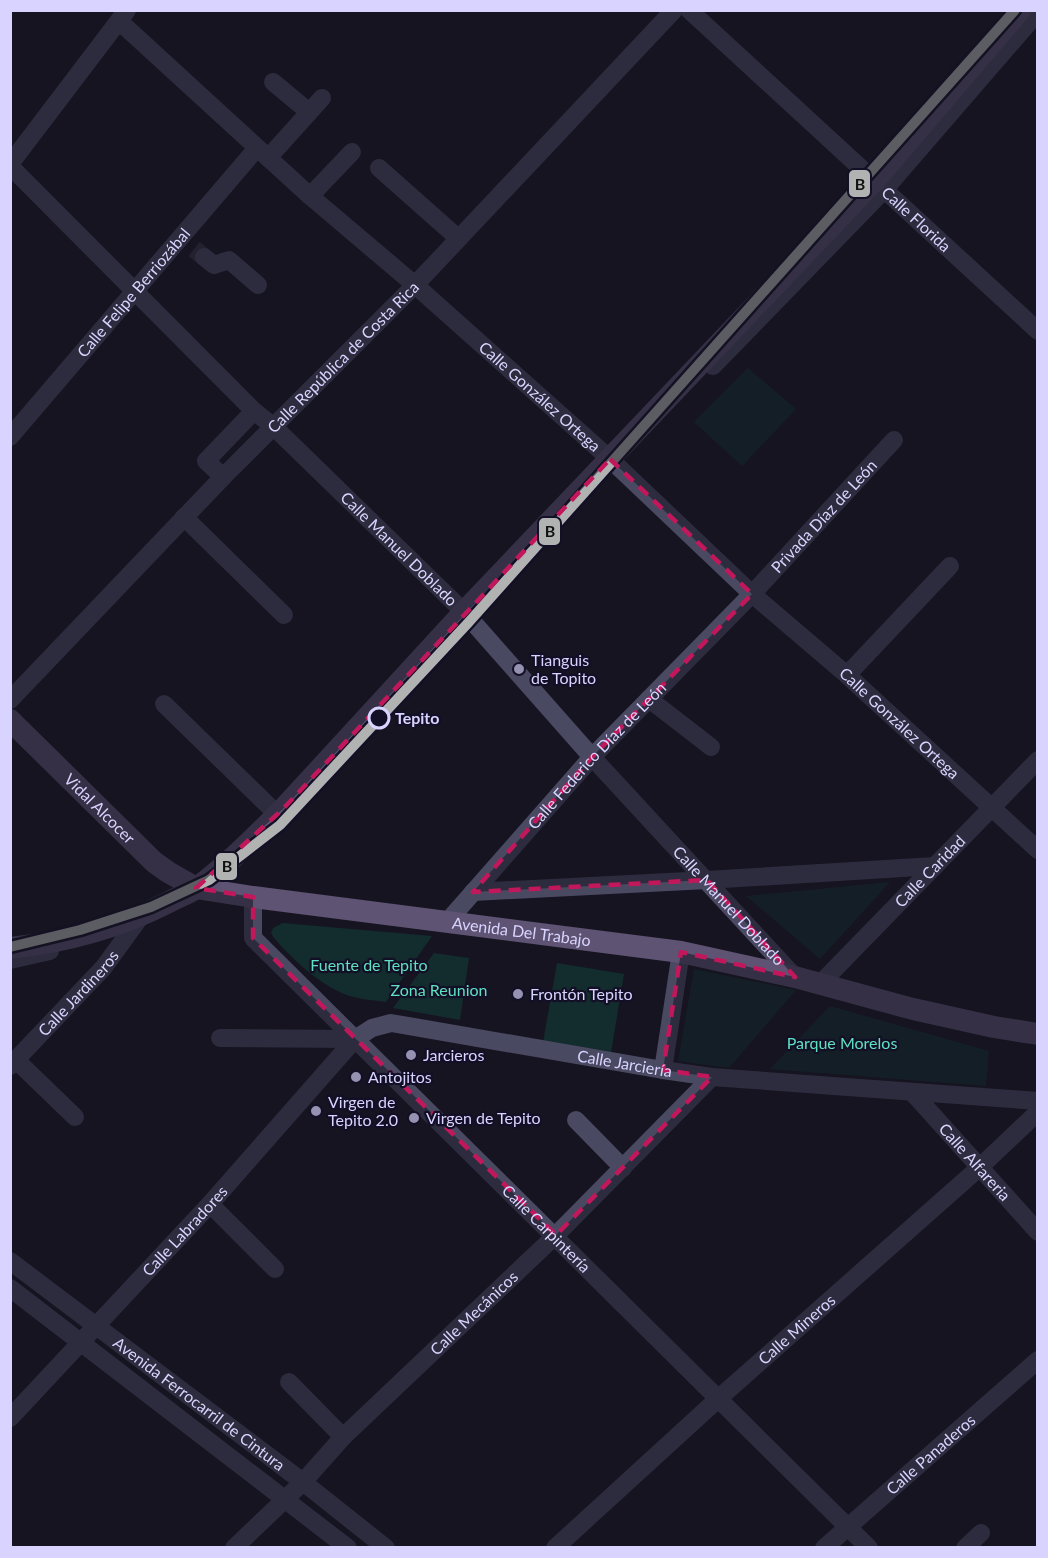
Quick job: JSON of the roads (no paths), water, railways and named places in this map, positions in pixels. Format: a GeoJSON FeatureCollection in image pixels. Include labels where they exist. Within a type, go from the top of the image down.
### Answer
{"type":"FeatureCollection","features":[{"type":"Feature","properties":{"kind":"main road"},"geometry":{"type":"LineString","coordinates":[[10,948],[76,937],[138,920],[200,889],[278,815],[879,185],[1020,10]]}},
{"type":"Feature","properties":{"kind":"main road","name":"Vidal Alcocer"},"geometry":{"type":"LineString","coordinates":[[10,720],[154,862],[200,889]]}},
{"type":"Feature","properties":{"kind":"main road","name":"Avenida Del Trabajo"},"geometry":{"type":"LineString","coordinates":[[200,889],[681,952],[821,983],[913,1009],[1038,1034]]}},
{"type":"Feature","properties":{"kind":"street","name":"Calle República de Costa Rica"},"geometry":{"type":"LineString","coordinates":[[10,700],[223,477],[415,285],[674,10]]}},
{"type":"Feature","properties":{"kind":"street","name":"Calle Florida"},"geometry":{"type":"LineString","coordinates":[[689,10],[1038,331]]}},
{"type":"Feature","properties":{"kind":"street"},"geometry":{"type":"LineString","coordinates":[[879,185],[1038,12]]}},
{"type":"Feature","properties":{"kind":"street"},"geometry":{"type":"LineString","coordinates":[[10,165],[123,16]]}},
{"type":"Feature","properties":{"kind":"street","name":"Calle González Ortega"},"geometry":{"type":"LineString","coordinates":[[123,16],[310,196],[415,285],[613,462],[752,594],[847,675],[1038,850]]}},
{"type":"Feature","properties":{"kind":"street"},"geometry":{"type":"LineString","coordinates":[[273,82],[309,112]]}},
{"type":"Feature","properties":{"kind":"street","name":"Calle Felipe Berriozábal"},"geometry":{"type":"LineString","coordinates":[[10,437],[180,238],[263,153],[322,98]]}},
{"type":"Feature","properties":{"kind":"street"},"geometry":{"type":"LineString","coordinates":[[310,196],[352,152]]}},
{"type":"Feature","properties":{"kind":"street","name":"Calle Manuel Doblado"},"geometry":{"type":"LineString","coordinates":[[10,165],[254,411],[274,427],[467,615],[592,757],[795,977]]}},
{"type":"Feature","properties":{"kind":"street"},"geometry":{"type":"LineString","coordinates":[[379,168],[458,238]]}},
{"type":"Feature","properties":{"kind":"street"},"geometry":{"type":"LineString","coordinates":[[180,238],[214,265],[229,261],[258,285]]}},
{"type":"Feature","properties":{"kind":"street"},"geometry":{"type":"LineString","coordinates":[[223,477],[206,461],[254,411]]}},
{"type":"Feature","properties":{"kind":"street","name":"Privada Díaz de León"},"geometry":{"type":"LineString","coordinates":[[752,594],[894,440]]}},
{"type":"Feature","properties":{"kind":"street"},"geometry":{"type":"LineString","coordinates":[[184,518],[284,615]]}},
{"type":"Feature","properties":{"kind":"street"},"geometry":{"type":"LineString","coordinates":[[847,675],[950,566]]}},
{"type":"Feature","properties":{"kind":"street","name":"Calle Federico Díaz de León"},"geometry":{"type":"LineString","coordinates":[[447,922],[592,757],[752,594]]}},
{"type":"Feature","properties":{"kind":"street"},"geometry":{"type":"LineString","coordinates":[[200,889],[254,845],[319,782],[467,615]]}},
{"type":"Feature","properties":{"kind":"street"},"geometry":{"type":"LineString","coordinates":[[650,699],[711,747]]}},
{"type":"Feature","properties":{"kind":"street"},"geometry":{"type":"LineString","coordinates":[[164,704],[278,815]]}},
{"type":"Feature","properties":{"kind":"street","name":"Calle Caridad"},"geometry":{"type":"LineString","coordinates":[[821,983],[1038,760]]}},
{"type":"Feature","properties":{"kind":"street"},"geometry":{"type":"LineString","coordinates":[[473,892],[935,866]]}},
{"type":"Feature","properties":{"kind":"street","name":"Calle Carpintería"},"geometry":{"type":"LineString","coordinates":[[253,897],[254,938],[556,1235],[869,1548]]}},
{"type":"Feature","properties":{"kind":"street"},"geometry":{"type":"LineString","coordinates":[[10,960],[69,945],[138,920]]}},
{"type":"Feature","properties":{"kind":"street","name":"Calle Jardineros"},"geometry":{"type":"LineString","coordinates":[[13,1063],[104,967],[138,920]]}},
{"type":"Feature","properties":{"kind":"street"},"geometry":{"type":"LineString","coordinates":[[663,1070],[681,952]]}},
{"type":"Feature","properties":{"kind":"street","name":"Calle Jarciería"},"geometry":{"type":"LineString","coordinates":[[220,1038],[355,1039],[372,1028],[391,1023],[712,1077],[1038,1101]]}},
{"type":"Feature","properties":{"kind":"street","name":"Calle Labradores"},"geometry":{"type":"LineString","coordinates":[[10,1418],[210,1204],[355,1039]]}},
{"type":"Feature","properties":{"kind":"street"},"geometry":{"type":"LineString","coordinates":[[13,1063],[75,1117]]}},
{"type":"Feature","properties":{"kind":"street","name":"Calle Mecánicos"},"geometry":{"type":"LineString","coordinates":[[234,1548],[303,1482],[343,1437],[556,1235],[712,1077]]}},
{"type":"Feature","properties":{"kind":"street","name":"Calle Alfareria"},"geometry":{"type":"LineString","coordinates":[[912,1092],[1038,1232]]}},
{"type":"Feature","properties":{"kind":"street","name":"Calle Mineros"},"geometry":{"type":"LineString","coordinates":[[555,1548],[719,1398],[980,1167],[1038,1112]]}},
{"type":"Feature","properties":{"kind":"street"},"geometry":{"type":"LineString","coordinates":[[576,1120],[623,1168]]}},
{"type":"Feature","properties":{"kind":"street"},"geometry":{"type":"LineString","coordinates":[[210,1204],[275,1269]]}},
{"type":"Feature","properties":{"kind":"street","name":"Avenida Ferrocarril de Cintura"},"geometry":{"type":"LineString","coordinates":[[10,1261],[303,1482],[386,1548]]}},
{"type":"Feature","properties":{"kind":"street","name":"Avenida Ferrocarril de Cintura"},"geometry":{"type":"LineString","coordinates":[[10,1288],[348,1548]]}},
{"type":"Feature","properties":{"kind":"street","name":"Calle Panaderos"},"geometry":{"type":"LineString","coordinates":[[824,1548],[1038,1360]]}},
{"type":"Feature","properties":{"kind":"street"},"geometry":{"type":"LineString","coordinates":[[289,1382],[343,1437]]}},
{"type":"Feature","properties":{"kind":"street"},"geometry":{"type":"LineString","coordinates":[[965,1548],[981,1533]]}},
{"type":"Feature","properties":{"kind":"tunnel"},"geometry":{"type":"LineString","coordinates":[[194,249],[204,257]]}},
{"type":"Feature","properties":{"kind":"place","name":"Tianguis de Topito"},"geometry":{"type":"Point","coordinates":[519,669]}},
{"type":"Feature","properties":{"kind":"place","name":"Tepito"},"geometry":{"type":"Point","coordinates":[379,718]}},
{"type":"Feature","properties":{"kind":"place","name":"Frontón Tepito"},"geometry":{"type":"Point","coordinates":[518,994]}},
{"type":"Feature","properties":{"kind":"place","name":"Jarcieros"},"geometry":{"type":"Point","coordinates":[411,1055]}},
{"type":"Feature","properties":{"kind":"place","name":"Antojitos"},"geometry":{"type":"Point","coordinates":[356,1077]}},
{"type":"Feature","properties":{"kind":"place","name":"Virgen de Tepito 2.0"},"geometry":{"type":"Point","coordinates":[316,1111]}},
{"type":"Feature","properties":{"kind":"place","name":"Virgen de Tepito"},"geometry":{"type":"Point","coordinates":[414,1118]}},
{"type":"Feature","properties":{"kind":"park label","name":"Fuente de Tepito"},"geometry":{"type":"Point","coordinates":[369,965]}},
{"type":"Feature","properties":{"kind":"park label","name":"Zona Reunion"},"geometry":{"type":"Point","coordinates":[439,990]}},
{"type":"Feature","properties":{"kind":"park label","name":"Parque Morelos"},"geometry":{"type":"Point","coordinates":[842,1043]}}]}
